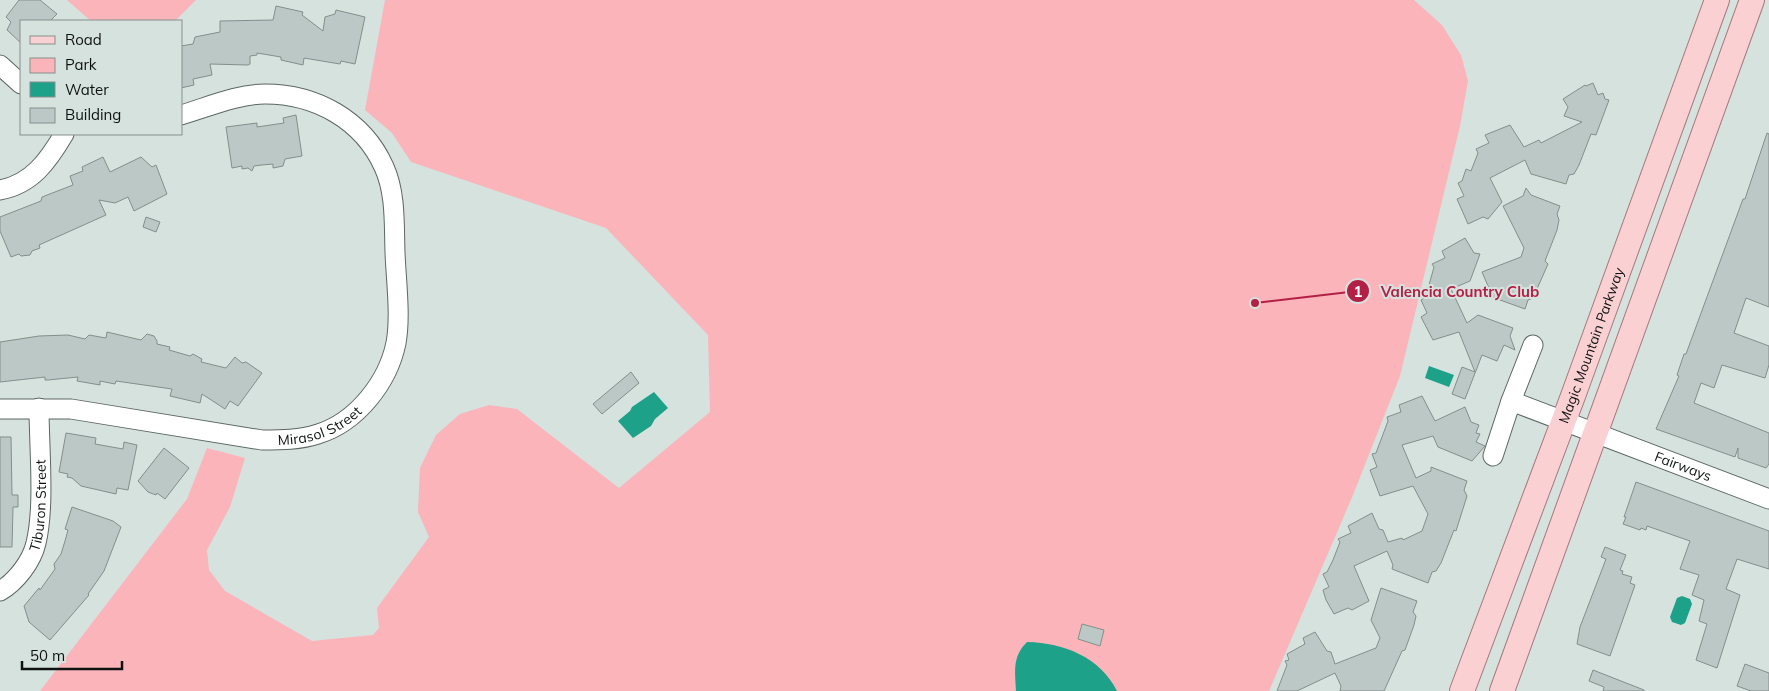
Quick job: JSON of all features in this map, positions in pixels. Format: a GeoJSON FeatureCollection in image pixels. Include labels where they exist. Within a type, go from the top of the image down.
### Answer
{"type":"FeatureCollection","features":[{"type":"Feature","properties":{"kind":"main road","name":"Magic Mountain Parkway"},"geometry":{"type":"LineString","coordinates":[[1462,691],[1563,422],[1717,0]]}},
{"type":"Feature","properties":{"kind":"main road"},"geometry":{"type":"LineString","coordinates":[[1502,691],[1752,0]]}},
{"type":"Feature","properties":{"kind":"street"},"geometry":{"type":"LineString","coordinates":[[0,65],[20,83]]}},
{"type":"Feature","properties":{"kind":"street","name":"Mirasol Street"},"geometry":{"type":"LineString","coordinates":[[0,409],[39,408],[71,410],[262,440],[289,440],[319,434],[342,422],[364,404],[383,378],[396,343],[397,314],[393,199],[385,167],[370,143],[346,118],[321,104],[295,97],[265,94],[246,96],[182,115]]}},
{"type":"Feature","properties":{"kind":"street"},"geometry":{"type":"LineString","coordinates":[[0,190],[14,187],[37,173],[63,135]]}},
{"type":"Feature","properties":{"kind":"street"},"geometry":{"type":"LineString","coordinates":[[1493,456],[1511,401],[1533,345]]}},
{"type":"Feature","properties":{"kind":"street","name":"Fairways"},"geometry":{"type":"LineString","coordinates":[[1511,401],[1769,499]]}},
{"type":"Feature","properties":{"kind":"street","name":"Tiburon Street"},"geometry":{"type":"LineString","coordinates":[[0,591],[20,574],[30,559],[36,543],[39,514],[39,408]]}},
{"type":"Feature","properties":{"kind":"green space"},"geometry":{"type":"Polygon","coordinates":[[[67,0],[196,0],[176,20],[90,20],[67,0]]]}},
{"type":"Feature","properties":{"kind":"green space"},"geometry":{"type":"Polygon","coordinates":[[[385,0],[1414,0],[1442,25],[1461,55],[1468,81],[1460,126],[1400,376],[1353,495],[1269,691],[40,691],[187,499],[207,448],[245,458],[230,507],[207,550],[209,570],[225,591],[312,641],[373,635],[379,628],[377,608],[429,537],[418,512],[420,468],[436,435],[460,414],[489,405],[517,409],[619,488],[710,412],[708,335],[606,228],[411,162],[392,133],[365,110],[385,0]]]}},
{"type":"Feature","properties":{"kind":"water"},"geometry":{"type":"Polygon","coordinates":[[[1429,366],[1454,375],[1449,387],[1425,378],[1429,366]]]}},
{"type":"Feature","properties":{"kind":"water"},"geometry":{"type":"Polygon","coordinates":[[[654,392],[668,408],[655,419],[651,426],[633,438],[618,421],[632,407],[654,392]]]}},
{"type":"Feature","properties":{"kind":"water"},"geometry":{"type":"Polygon","coordinates":[[[1682,596],[1690,599],[1692,604],[1685,623],[1681,625],[1672,622],[1670,617],[1677,598],[1682,596]]]}},
{"type":"Feature","properties":{"kind":"water"},"geometry":{"type":"Polygon","coordinates":[[[1027,642],[1054,645],[1080,654],[1101,669],[1117,691],[1016,691],[1015,671],[1017,659],[1027,642]]]}},
{"type":"Feature","properties":{"kind":"building"},"geometry":{"type":"Polygon","coordinates":[[[19,0],[40,0],[57,14],[51,20],[20,20],[20,42],[7,30],[11,22],[6,17],[19,0]]]}},
{"type":"Feature","properties":{"kind":"building"},"geometry":{"type":"Polygon","coordinates":[[[276,6],[303,12],[302,15],[323,31],[325,17],[335,14],[336,10],[365,17],[355,64],[341,61],[340,64],[304,58],[303,65],[281,60],[281,57],[257,53],[257,55],[250,56],[250,64],[248,65],[210,64],[212,75],[193,79],[194,85],[182,88],[182,46],[193,44],[195,37],[220,32],[220,21],[273,20],[276,6]]]}},
{"type":"Feature","properties":{"kind":"building"},"geometry":{"type":"Polygon","coordinates":[[[1593,83],[1598,95],[1603,93],[1605,99],[1609,100],[1596,135],[1591,134],[1579,165],[1574,174],[1569,175],[1566,184],[1531,174],[1525,160],[1490,178],[1502,202],[1488,219],[1483,217],[1468,224],[1457,199],[1464,196],[1458,183],[1462,181],[1466,169],[1471,171],[1478,153],[1476,149],[1489,143],[1485,135],[1510,125],[1524,147],[1539,140],[1541,143],[1582,122],[1564,116],[1568,107],[1563,99],[1585,85],[1593,83]]]}},
{"type":"Feature","properties":{"kind":"building"},"geometry":{"type":"Polygon","coordinates":[[[296,115],[302,156],[285,159],[283,166],[273,168],[273,164],[254,166],[252,171],[248,168],[242,169],[242,166],[232,168],[226,127],[257,123],[257,127],[284,123],[283,118],[296,115]]]}},
{"type":"Feature","properties":{"kind":"building"},"geometry":{"type":"Polygon","coordinates":[[[1767,133],[1769,134],[1769,307],[1746,298],[1734,333],[1769,346],[1769,365],[1765,378],[1722,365],[1714,388],[1701,383],[1694,403],[1769,433],[1769,464],[1766,468],[1738,458],[1738,448],[1735,457],[1656,429],[1679,376],[1677,375],[1684,354],[1686,354],[1743,199],[1745,199],[1767,133]]]}},
{"type":"Feature","properties":{"kind":"building"},"geometry":{"type":"Polygon","coordinates":[[[103,157],[110,172],[141,157],[152,167],[156,165],[167,194],[134,211],[128,197],[115,203],[99,200],[106,215],[39,245],[40,248],[32,251],[30,255],[21,256],[19,254],[11,257],[0,231],[0,217],[41,201],[42,197],[73,185],[70,176],[83,171],[82,167],[103,157]]]}},
{"type":"Feature","properties":{"kind":"building"},"geometry":{"type":"Polygon","coordinates":[[[1526,188],[1531,195],[1560,206],[1557,214],[1559,220],[1557,230],[1545,261],[1548,264],[1533,298],[1528,300],[1525,309],[1489,296],[1491,293],[1482,272],[1521,257],[1524,248],[1503,206],[1523,196],[1526,188]]]}},
{"type":"Feature","properties":{"kind":"building"},"geometry":{"type":"Polygon","coordinates":[[[146,217],[160,222],[156,232],[143,227],[146,217]]]}},
{"type":"Feature","properties":{"kind":"building"},"geometry":{"type":"Polygon","coordinates":[[[1465,238],[1474,253],[1480,254],[1470,281],[1451,289],[1467,323],[1478,315],[1513,328],[1510,336],[1515,350],[1504,345],[1497,361],[1482,355],[1465,399],[1452,394],[1462,367],[1475,372],[1459,332],[1433,340],[1421,317],[1427,313],[1421,300],[1424,298],[1429,285],[1434,267],[1432,264],[1445,258],[1442,251],[1465,238]]]}},
{"type":"Feature","properties":{"kind":"building"},"geometry":{"type":"Polygon","coordinates":[[[107,332],[141,340],[147,334],[154,336],[157,344],[170,347],[169,350],[190,356],[193,354],[202,359],[201,362],[226,368],[235,357],[242,363],[246,362],[262,373],[238,406],[230,401],[225,409],[202,394],[200,403],[170,396],[172,389],[116,381],[115,384],[100,381],[100,385],[77,381],[78,377],[45,380],[45,377],[0,382],[0,342],[39,336],[68,335],[85,339],[89,335],[106,338],[107,332]]]}},
{"type":"Feature","properties":{"kind":"building"},"geometry":{"type":"Polygon","coordinates":[[[631,372],[639,383],[602,414],[593,404],[631,372]]]}},
{"type":"Feature","properties":{"kind":"building"},"geometry":{"type":"Polygon","coordinates":[[[1422,396],[1435,421],[1465,407],[1471,422],[1479,425],[1476,433],[1480,434],[1476,442],[1485,446],[1472,461],[1438,447],[1433,436],[1402,445],[1416,478],[1431,471],[1431,467],[1467,481],[1464,490],[1467,496],[1456,531],[1454,530],[1441,563],[1436,571],[1432,572],[1428,583],[1392,569],[1393,565],[1387,551],[1354,566],[1369,601],[1352,610],[1348,608],[1334,614],[1323,590],[1329,587],[1323,574],[1327,572],[1333,560],[1340,542],[1338,539],[1351,533],[1348,526],[1372,513],[1379,529],[1383,530],[1388,542],[1402,538],[1403,540],[1422,531],[1428,514],[1413,486],[1380,496],[1370,470],[1377,467],[1372,454],[1376,453],[1388,421],[1387,417],[1401,412],[1399,405],[1422,396]]]}},
{"type":"Feature","properties":{"kind":"building"},"geometry":{"type":"Polygon","coordinates":[[[66,433],[96,438],[95,444],[123,449],[124,442],[137,445],[128,490],[117,488],[116,494],[81,486],[72,478],[67,477],[68,474],[59,472],[66,433]]]}},
{"type":"Feature","properties":{"kind":"building"},"geometry":{"type":"Polygon","coordinates":[[[0,437],[11,437],[12,495],[18,495],[18,507],[13,507],[12,547],[0,547],[0,437]]]}},
{"type":"Feature","properties":{"kind":"building"},"geometry":{"type":"Polygon","coordinates":[[[164,448],[189,468],[165,499],[157,493],[156,495],[148,492],[138,481],[164,448]]]}},
{"type":"Feature","properties":{"kind":"building"},"geometry":{"type":"Polygon","coordinates":[[[1636,482],[1769,531],[1769,569],[1737,559],[1726,589],[1740,595],[1717,668],[1696,660],[1707,624],[1699,621],[1704,600],[1692,595],[1699,575],[1680,569],[1690,541],[1647,526],[1646,530],[1641,528],[1640,530],[1623,524],[1636,482]]]}},
{"type":"Feature","properties":{"kind":"building"},"geometry":{"type":"Polygon","coordinates":[[[72,507],[113,521],[121,527],[104,571],[89,595],[50,640],[29,622],[24,606],[39,588],[40,590],[55,569],[54,564],[61,554],[68,530],[65,529],[72,507]]]}},
{"type":"Feature","properties":{"kind":"building"},"geometry":{"type":"Polygon","coordinates":[[[1605,547],[1626,555],[1620,570],[1623,571],[1622,574],[1632,577],[1630,583],[1635,585],[1610,656],[1577,644],[1580,627],[1606,559],[1601,557],[1605,547]]]}},
{"type":"Feature","properties":{"kind":"building"},"geometry":{"type":"Polygon","coordinates":[[[1381,588],[1417,601],[1413,612],[1416,616],[1414,625],[1405,650],[1402,651],[1384,691],[1340,691],[1341,686],[1335,673],[1297,691],[1277,691],[1287,665],[1285,661],[1289,660],[1287,654],[1305,644],[1303,638],[1315,632],[1327,651],[1331,652],[1335,664],[1376,648],[1380,638],[1371,620],[1381,588]]]}},
{"type":"Feature","properties":{"kind":"building"},"geometry":{"type":"Polygon","coordinates":[[[1082,624],[1104,630],[1100,646],[1078,639],[1082,624]]]}},
{"type":"Feature","properties":{"kind":"building"},"geometry":{"type":"Polygon","coordinates":[[[1745,664],[1769,673],[1769,691],[1751,691],[1737,686],[1745,664]]]}},
{"type":"Feature","properties":{"kind":"building"},"geometry":{"type":"Polygon","coordinates":[[[1593,670],[1644,691],[1603,691],[1604,687],[1589,681],[1593,670]]]}},
{"type":"Feature","properties":{"kind":"place","name":"Valencia Country Club"},"geometry":{"type":"Point","coordinates":[1255,303]}}]}
